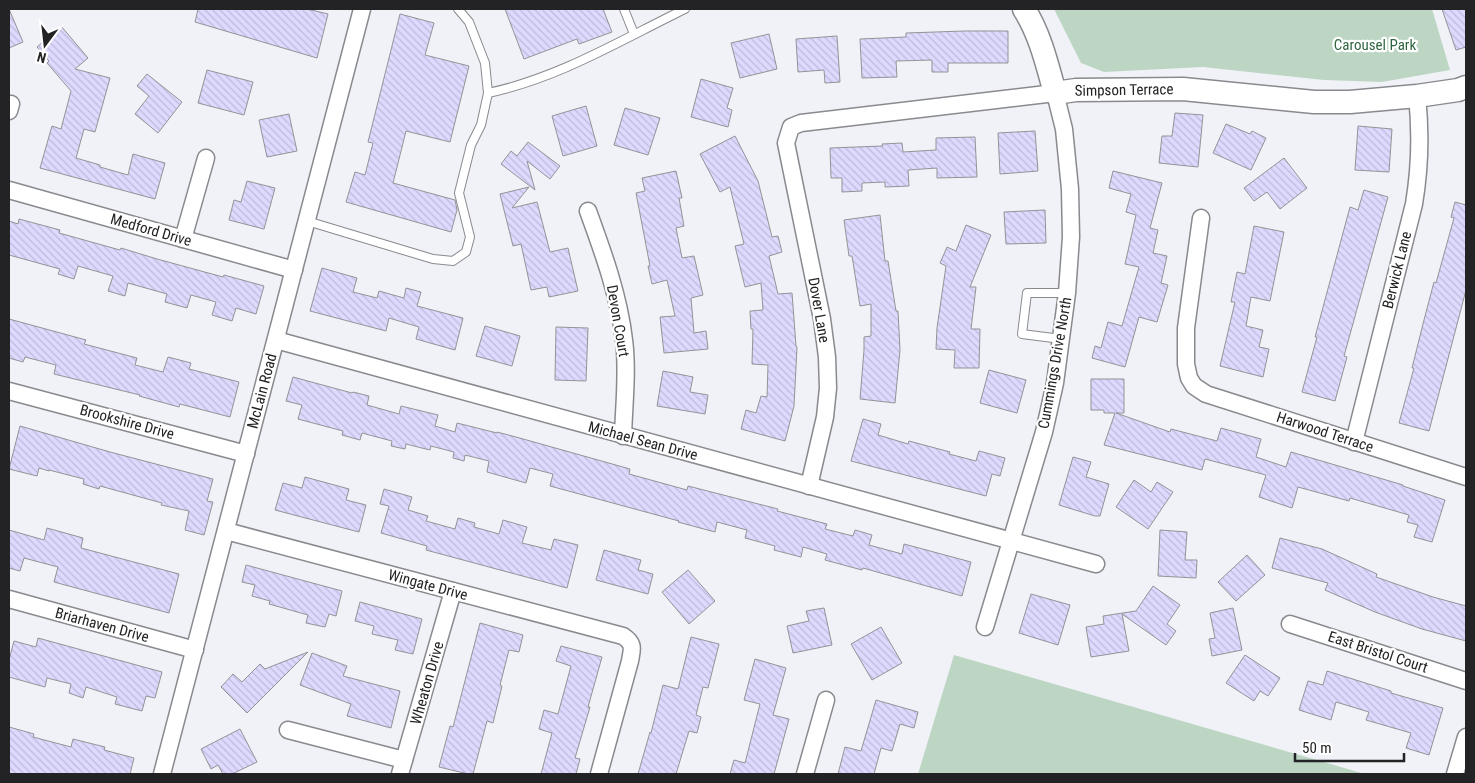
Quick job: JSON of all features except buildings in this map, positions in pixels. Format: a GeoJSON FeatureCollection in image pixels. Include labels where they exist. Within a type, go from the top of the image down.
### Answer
{"type":"FeatureCollection","features":[{"type":"Feature","properties":{"kind":"street","name":"McLain Road"},"geometry":{"type":"LineString","coordinates":[[162,774],[362,9]]}},
{"type":"Feature","properties":{"kind":"street"},"geometry":{"type":"LineString","coordinates":[[1024,9],[1042,48],[1055,93]]}},
{"type":"Feature","properties":{"kind":"street","name":"Simpson Terrace"},"geometry":{"type":"LineString","coordinates":[[787,135],[791,127],[801,123],[1076,90],[1184,89],[1314,102],[1350,102],[1417,96],[1458,90],[1466,87]]}},
{"type":"Feature","properties":{"kind":"street","name":"Cummings Drive North"},"geometry":{"type":"LineString","coordinates":[[985,627],[1044,432],[1055,383],[1068,293],[1071,237],[1070,189],[1064,129],[1055,93]]}},
{"type":"Feature","properties":{"kind":"street","name":"Berwick Lane"},"geometry":{"type":"LineString","coordinates":[[1354,442],[1414,204],[1418,179],[1420,126],[1417,96]]}},
{"type":"Feature","properties":{"kind":"street","name":"Dover Lane"},"geometry":{"type":"LineString","coordinates":[[787,135],[786,143],[822,319],[828,388],[825,417],[809,486]]}},
{"type":"Feature","properties":{"kind":"street"},"geometry":{"type":"LineString","coordinates":[[183,239],[206,158]]}},
{"type":"Feature","properties":{"kind":"street","name":"Medford Drive"},"geometry":{"type":"LineString","coordinates":[[9,190],[294,270]]}},
{"type":"Feature","properties":{"kind":"street","name":"Devon Court"},"geometry":{"type":"LineString","coordinates":[[588,211],[608,268],[618,305],[624,339],[626,367],[623,436]]}},
{"type":"Feature","properties":{"kind":"street","name":"Harwood Terrace"},"geometry":{"type":"LineString","coordinates":[[1201,218],[1186,328],[1186,364],[1189,378],[1194,386],[1206,394],[1466,477]]}},
{"type":"Feature","properties":{"kind":"street","name":"Michael Sean Drive"},"geometry":{"type":"LineString","coordinates":[[276,340],[1096,564]]}},
{"type":"Feature","properties":{"kind":"street","name":"Brookshire Drive"},"geometry":{"type":"LineString","coordinates":[[9,390],[246,454]]}},
{"type":"Feature","properties":{"kind":"street","name":"Wingate Drive"},"geometry":{"type":"LineString","coordinates":[[226,531],[623,636],[630,640],[633,646],[630,661],[599,774]]}},
{"type":"Feature","properties":{"kind":"street","name":"Wheaton Drive"},"geometry":{"type":"LineString","coordinates":[[402,767],[453,591]]}},
{"type":"Feature","properties":{"kind":"street","name":"Briarhaven Drive"},"geometry":{"type":"LineString","coordinates":[[9,600],[195,650]]}},
{"type":"Feature","properties":{"kind":"street","name":"East Bristol Court"},"geometry":{"type":"LineString","coordinates":[[1290,624],[1466,681]]}},
{"type":"Feature","properties":{"kind":"street"},"geometry":{"type":"LineString","coordinates":[[805,774],[826,700]]}},
{"type":"Feature","properties":{"kind":"street"},"geometry":{"type":"LineString","coordinates":[[288,730],[402,767]]}},
{"type":"Feature","properties":{"kind":"street"},"geometry":{"type":"LineString","coordinates":[[1455,774],[1466,737]]}},
{"type":"Feature","properties":{"kind":"lane"},"geometry":{"type":"LineString","coordinates":[[307,221],[433,259],[453,261],[466,252],[470,238],[459,193],[470,145],[481,125],[488,93],[485,63],[470,22],[458,9]]}},
{"type":"Feature","properties":{"kind":"lane"},"geometry":{"type":"LineString","coordinates":[[624,9],[634,34]]}},
{"type":"Feature","properties":{"kind":"lane"},"geometry":{"type":"LineString","coordinates":[[488,93],[511,88],[570,67],[685,9]]}},
{"type":"Feature","properties":{"kind":"lane"},"geometry":{"type":"LineString","coordinates":[[1061,339],[1022,334],[1027,293],[1068,293]]}},
{"type":"Feature","properties":{"kind":"green space","name":"Carousel Park"},"geometry":{"type":"Polygon","coordinates":[[[1054,9],[1432,9],[1450,70],[1382,82],[1324,80],[1203,67],[1104,72],[1081,63],[1054,9]]]}},
{"type":"Feature","properties":{"kind":"green space"},"geometry":{"type":"Polygon","coordinates":[[[954,655],[1365,774],[918,774],[954,655]]]}}]}
